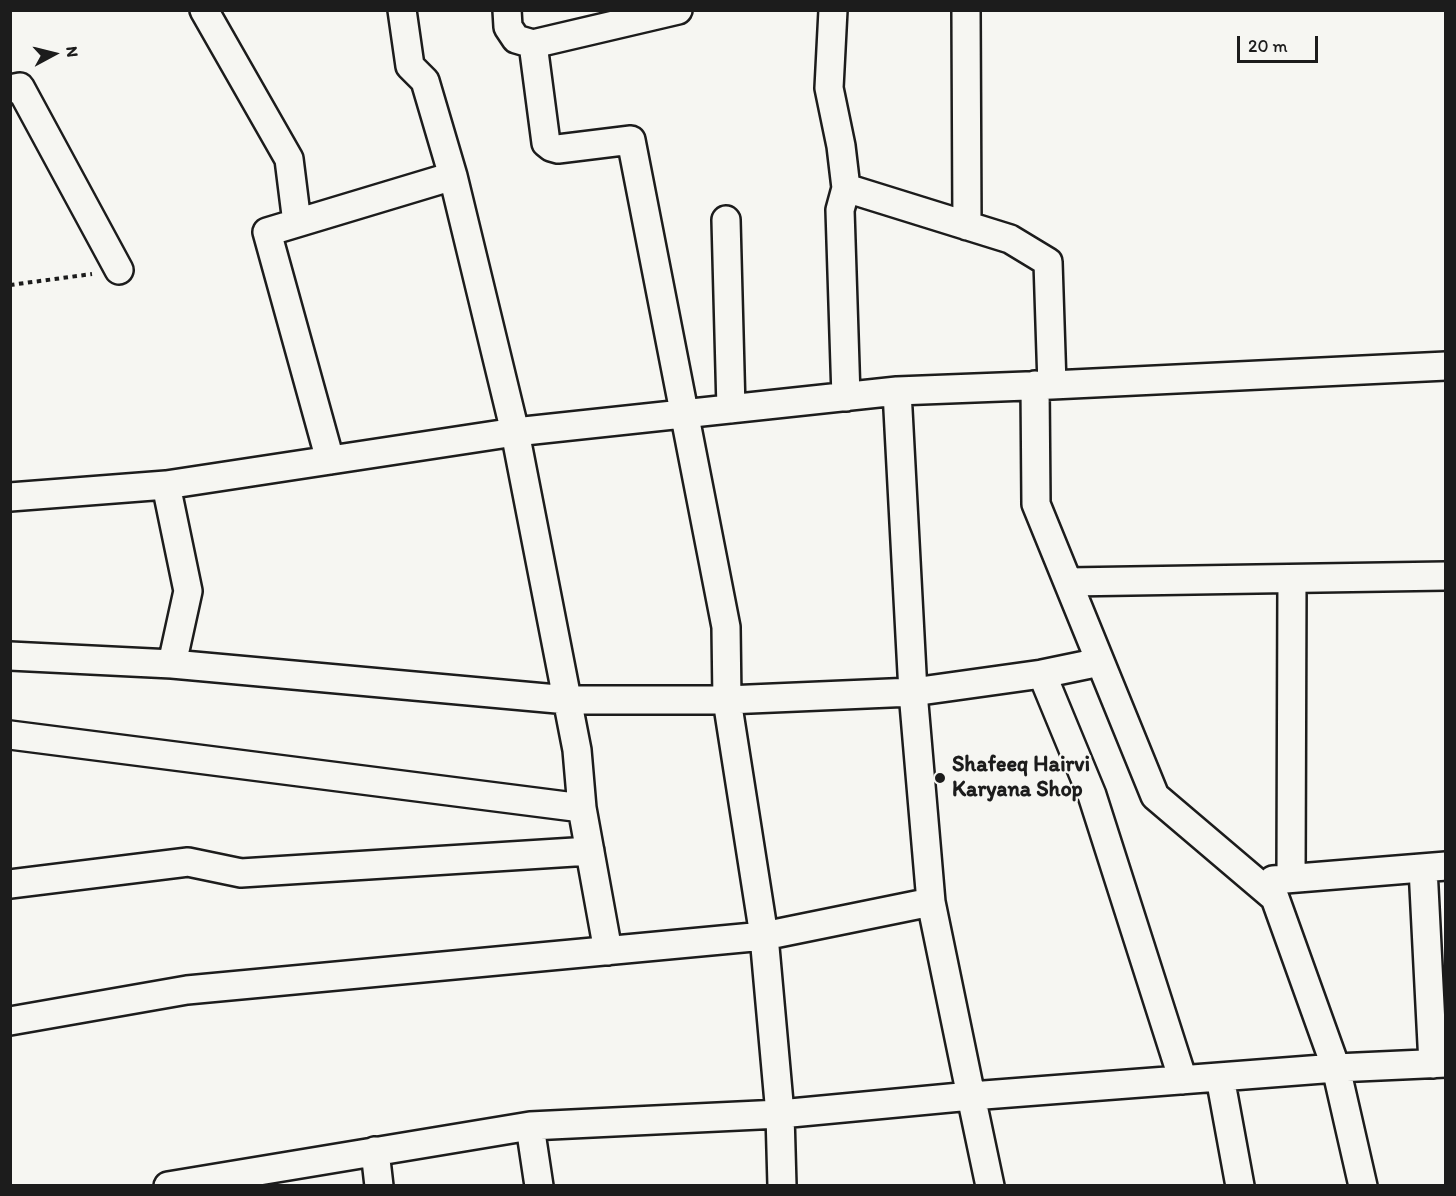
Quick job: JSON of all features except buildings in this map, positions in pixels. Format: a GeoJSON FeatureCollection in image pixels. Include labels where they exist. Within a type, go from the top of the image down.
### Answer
{"type":"FeatureCollection","features":[{"type":"Feature","properties":{"kind":"street"},"geometry":{"type":"LineString","coordinates":[[204,10],[289,159],[297,223]]}},
{"type":"Feature","properties":{"kind":"street"},"geometry":{"type":"LineString","coordinates":[[402,10],[410,66],[425,81],[453,176],[515,432],[578,750],[582,808],[608,951]]}},
{"type":"Feature","properties":{"kind":"street"},"geometry":{"type":"LineString","coordinates":[[507,10],[508,27],[516,39],[533,44],[678,10]]}},
{"type":"Feature","properties":{"kind":"street"},"geometry":{"type":"LineString","coordinates":[[833,10],[829,88],[841,146],[846,188],[840,210],[846,397]]}},
{"type":"Feature","properties":{"kind":"street"},"geometry":{"type":"LineString","coordinates":[[966,10],[967,226]]}},
{"type":"Feature","properties":{"kind":"street"},"geometry":{"type":"LineString","coordinates":[[533,44],[546,142],[551,147],[558,149],[632,140],[726,627],[727,700],[764,936],[780,1114],[782,1185]]}},
{"type":"Feature","properties":{"kind":"street"},"geometry":{"type":"LineString","coordinates":[[10,89],[20,87],[119,270]]}},
{"type":"Feature","properties":{"kind":"street"},"geometry":{"type":"LineString","coordinates":[[330,460],[267,232],[453,176]]}},
{"type":"Feature","properties":{"kind":"street"},"geometry":{"type":"LineString","coordinates":[[846,188],[1010,239],[1047,262],[1036,504],[1155,796],[1275,898],[1336,1068],[1363,1185]]}},
{"type":"Feature","properties":{"kind":"street"},"geometry":{"type":"LineString","coordinates":[[726,220],[731,409]]}},
{"type":"Feature","properties":{"kind":"street"},"geometry":{"type":"LineString","coordinates":[[10,497],[166,485],[515,432],[897,391],[1446,366]]}},
{"type":"Feature","properties":{"kind":"street"},"geometry":{"type":"LineString","coordinates":[[897,391],[913,692],[930,902],[990,1185]]}},
{"type":"Feature","properties":{"kind":"street"},"geometry":{"type":"LineString","coordinates":[[166,485],[188,591],[172,664]]}},
{"type":"Feature","properties":{"kind":"street"},"geometry":{"type":"LineString","coordinates":[[1068,582],[1446,576]]}},
{"type":"Feature","properties":{"kind":"street"},"geometry":{"type":"LineString","coordinates":[[1291,878],[1292,579]]}},
{"type":"Feature","properties":{"kind":"street"},"geometry":{"type":"LineString","coordinates":[[10,656],[172,664],[568,700],[727,700],[913,692],[1042,674],[1100,662]]}},
{"type":"Feature","properties":{"kind":"street"},"geometry":{"type":"LineString","coordinates":[[1042,674],[1092,795],[1183,1080]]}},
{"type":"Feature","properties":{"kind":"street"},"geometry":{"type":"LineString","coordinates":[[10,735],[582,808]]}},
{"type":"Feature","properties":{"kind":"street"},"geometry":{"type":"LineString","coordinates":[[10,884],[188,862],[241,873],[590,851]]}},
{"type":"Feature","properties":{"kind":"street"},"geometry":{"type":"LineString","coordinates":[[168,1185],[530,1126],[780,1114],[971,1096],[1336,1068],[1439,1064],[1434,867],[1255,881]]}},
{"type":"Feature","properties":{"kind":"street"},"geometry":{"type":"LineString","coordinates":[[10,1021],[187,990],[764,936],[930,902]]}},
{"type":"Feature","properties":{"kind":"street"},"geometry":{"type":"LineString","coordinates":[[1220,1077],[1240,1185]]}},
{"type":"Feature","properties":{"kind":"street"},"geometry":{"type":"LineString","coordinates":[[530,1126],[539,1185]]}},
{"type":"Feature","properties":{"kind":"street"},"geometry":{"type":"LineString","coordinates":[[375,1151],[379,1185]]}},
{"type":"Feature","properties":{"kind":"path"},"geometry":{"type":"LineString","coordinates":[[10,285],[119,270]]}},
{"type":"Feature","properties":{"kind":"place","name":"Shafeeq Hairvi Karyana Shop"},"geometry":{"type":"Point","coordinates":[940,778]}}]}
